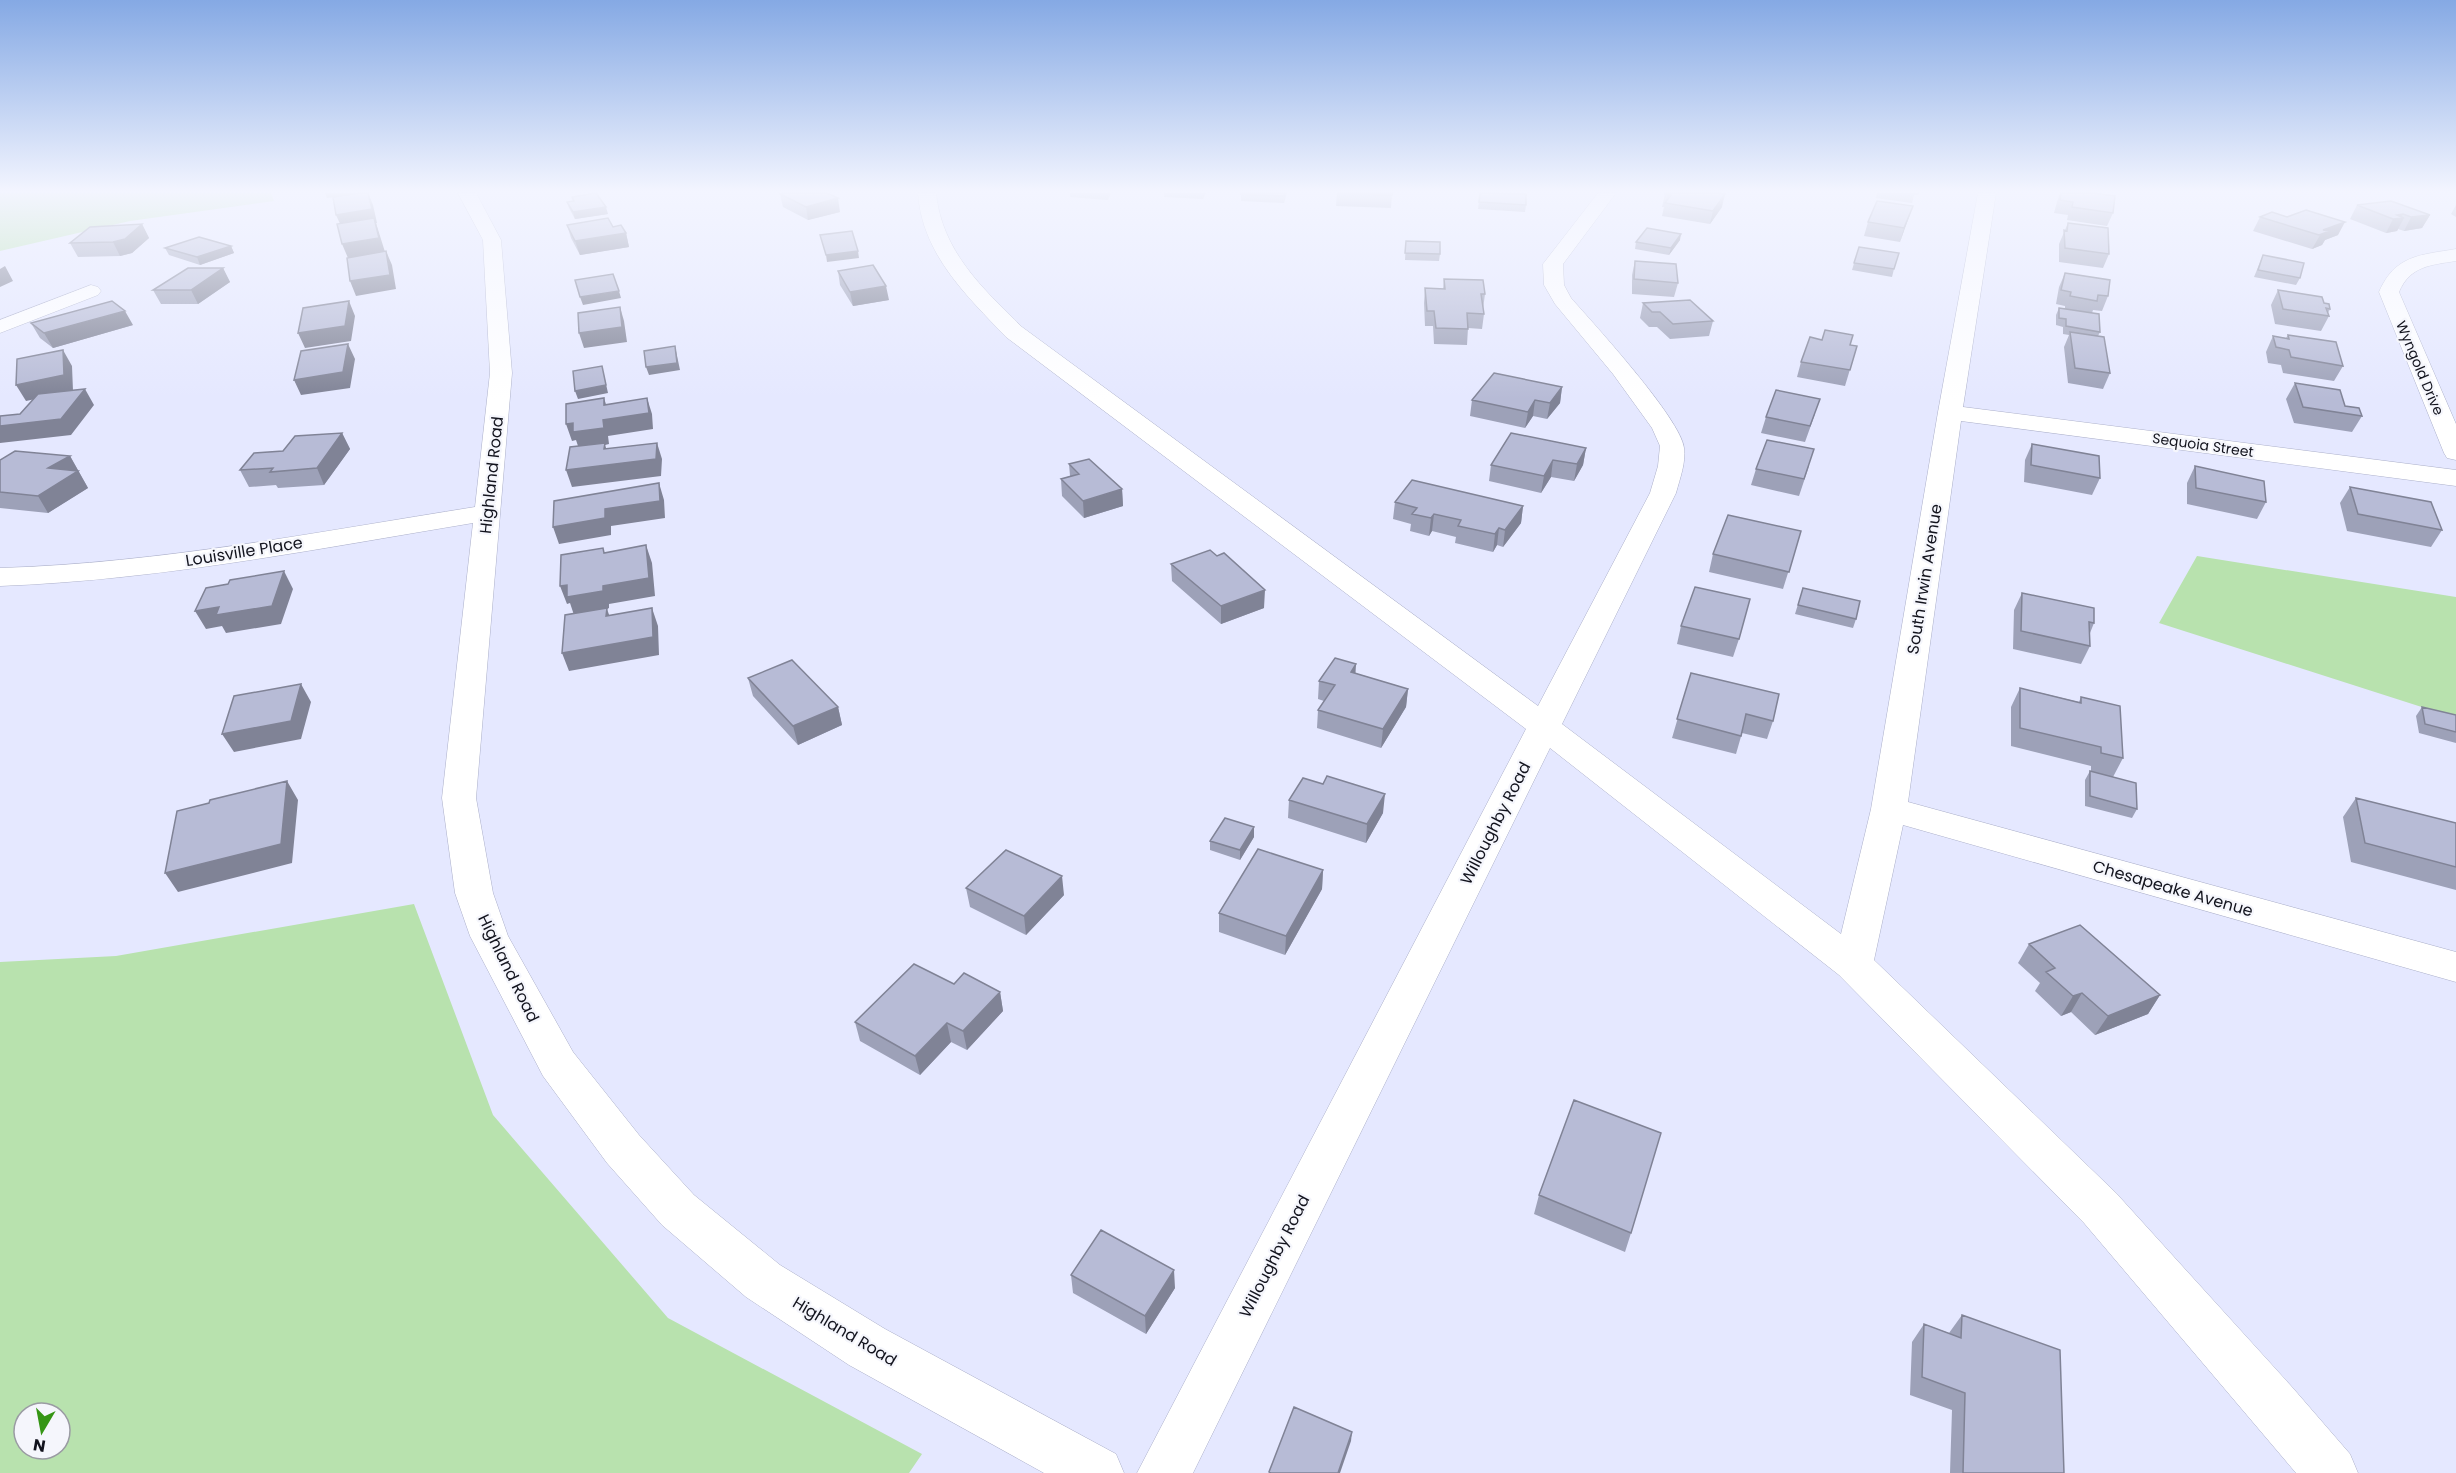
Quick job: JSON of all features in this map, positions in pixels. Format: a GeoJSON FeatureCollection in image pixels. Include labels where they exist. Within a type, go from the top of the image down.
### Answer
{"type":"FeatureCollection","features":[{"type":"Feature","properties":{"kind":"street","name":"Highland Road"},"geometry":{"type":"LineString","coordinates":[[493,262],[501,373],[459,798],[474,893],[489,936],[558,1064],[623,1149],[678,1210],[763,1281],[867,1347],[1097,1473]]}},
{"type":"Feature","properties":{"kind":"street"},"geometry":{"type":"LineString","coordinates":[[954,262],[983,302],[1014,332],[1544,726],[1853,964],[2100,1208],[2331,1473]]}},
{"type":"Feature","properties":{"kind":"street","name":"Willoughby Road"},"geometry":{"type":"LineString","coordinates":[[1164,1473],[1663,493],[1671,466],[1671,446],[1664,428],[1621,369],[1574,317],[1554,285],[1555,262]]}},
{"type":"Feature","properties":{"kind":"street","name":"South Irwin Avenue"},"geometry":{"type":"LineString","coordinates":[[1853,964],[1889,809],[1975,262]]}},
{"type":"Feature","properties":{"kind":"street","name":"Wyngold Drive"},"geometry":{"type":"LineString","coordinates":[[2418,262],[2397,273],[2390,292],[2456,453]]}},
{"type":"Feature","properties":{"kind":"street"},"geometry":{"type":"LineString","coordinates":[[0,327],[91,291]]}},
{"type":"Feature","properties":{"kind":"street","name":"Sequoia Street"},"geometry":{"type":"LineString","coordinates":[[1950,412],[2456,478]]}},
{"type":"Feature","properties":{"kind":"street","name":"Louisville Place"},"geometry":{"type":"LineString","coordinates":[[0,577],[83,574],[155,566],[487,513]]}},
{"type":"Feature","properties":{"kind":"street","name":"Chesapeake Avenue"},"geometry":{"type":"LineString","coordinates":[[1889,809],[2456,967]]}},
{"type":"Feature","properties":{"kind":"green space"},"geometry":{"type":"Polygon","coordinates":[[[2197,556],[2456,597],[2456,718],[2159,623],[2197,556]]]}},
{"type":"Feature","properties":{"kind":"green space"},"geometry":{"type":"Polygon","coordinates":[[[414,904],[493,1115],[668,1318],[922,1454],[909,1473],[0,1473],[0,962],[116,956],[414,904]]]}},
{"type":"Feature","properties":{"kind":"building"},"geometry":{"type":"Polygon","coordinates":[[[347,262],[388,262],[390,275],[350,281],[347,262]]]}},
{"type":"Feature","properties":{"kind":"building"},"geometry":{"type":"Polygon","coordinates":[[[1635,262],[1676,264],[1678,283],[1634,279],[1635,262]]]}},
{"type":"Feature","properties":{"kind":"building"},"geometry":{"type":"Polygon","coordinates":[[[1854,262],[1896,262],[1894,269],[1854,262]]]}},
{"type":"Feature","properties":{"kind":"building"},"geometry":{"type":"Polygon","coordinates":[[[2261,262],[2304,263],[2300,278],[2258,270],[2261,262]]]}},
{"type":"Feature","properties":{"kind":"building"},"geometry":{"type":"Polygon","coordinates":[[[873,265],[886,286],[850,292],[838,271],[873,265]]]}},
{"type":"Feature","properties":{"kind":"building"},"geometry":{"type":"Polygon","coordinates":[[[188,268],[223,268],[191,290],[153,290],[188,268]]]}},
{"type":"Feature","properties":{"kind":"building"},"geometry":{"type":"Polygon","coordinates":[[[2065,273],[2110,280],[2108,296],[2098,295],[2097,301],[2070,296],[2071,292],[2061,290],[2065,273]]]}},
{"type":"Feature","properties":{"kind":"building"},"geometry":{"type":"Polygon","coordinates":[[[613,274],[619,291],[580,297],[575,280],[613,274]]]}},
{"type":"Feature","properties":{"kind":"building"},"geometry":{"type":"Polygon","coordinates":[[[1444,279],[1483,280],[1485,294],[1481,294],[1484,314],[1467,313],[1468,329],[1436,328],[1434,311],[1427,311],[1425,288],[1445,289],[1444,279]]]}},
{"type":"Feature","properties":{"kind":"building"},"geometry":{"type":"Polygon","coordinates":[[[2278,290],[2322,297],[2324,303],[2329,304],[2330,309],[2326,308],[2329,316],[2283,309],[2278,290]]]}},
{"type":"Feature","properties":{"kind":"building"},"geometry":{"type":"Polygon","coordinates":[[[1690,300],[1713,321],[1673,324],[1660,312],[1652,312],[1643,303],[1690,300]]]}},
{"type":"Feature","properties":{"kind":"building"},"geometry":{"type":"Polygon","coordinates":[[[112,301],[125,311],[44,333],[31,323],[112,301]]]}},
{"type":"Feature","properties":{"kind":"building"},"geometry":{"type":"Polygon","coordinates":[[[349,301],[345,326],[298,333],[303,308],[349,301]]]}},
{"type":"Feature","properties":{"kind":"building"},"geometry":{"type":"Polygon","coordinates":[[[620,307],[622,327],[579,333],[578,313],[620,307]]]}},
{"type":"Feature","properties":{"kind":"building"},"geometry":{"type":"Polygon","coordinates":[[[2059,308],[2099,314],[2100,332],[2066,326],[2066,319],[2059,318],[2059,308]]]}},
{"type":"Feature","properties":{"kind":"building"},"geometry":{"type":"Polygon","coordinates":[[[1825,330],[1853,335],[1850,345],[1857,346],[1850,370],[1801,362],[1810,337],[1822,340],[1825,330]]]}},
{"type":"Feature","properties":{"kind":"building"},"geometry":{"type":"Polygon","coordinates":[[[2070,332],[2104,337],[2110,373],[2075,368],[2070,332]]]}},
{"type":"Feature","properties":{"kind":"building"},"geometry":{"type":"Polygon","coordinates":[[[2288,335],[2336,342],[2343,366],[2291,357],[2289,350],[2276,347],[2273,336],[2289,339],[2288,335]]]}},
{"type":"Feature","properties":{"kind":"building"},"geometry":{"type":"Polygon","coordinates":[[[348,344],[343,372],[294,380],[301,351],[348,344]]]}},
{"type":"Feature","properties":{"kind":"building"},"geometry":{"type":"Polygon","coordinates":[[[675,346],[677,363],[646,367],[644,351],[675,346]]]}},
{"type":"Feature","properties":{"kind":"building"},"geometry":{"type":"Polygon","coordinates":[[[63,350],[64,375],[16,385],[17,359],[63,350]]]}},
{"type":"Feature","properties":{"kind":"building"},"geometry":{"type":"Polygon","coordinates":[[[602,366],[606,385],[575,391],[573,371],[602,366]]]}},
{"type":"Feature","properties":{"kind":"building"},"geometry":{"type":"Polygon","coordinates":[[[1494,373],[1562,387],[1550,403],[1535,400],[1528,412],[1472,400],[1494,373]]]}},
{"type":"Feature","properties":{"kind":"building"},"geometry":{"type":"Polygon","coordinates":[[[2295,383],[2340,390],[2345,406],[2359,408],[2362,416],[2303,407],[2295,383]]]}},
{"type":"Feature","properties":{"kind":"building"},"geometry":{"type":"Polygon","coordinates":[[[85,389],[61,419],[0,426],[0,416],[20,414],[38,394],[85,389]]]}},
{"type":"Feature","properties":{"kind":"building"},"geometry":{"type":"Polygon","coordinates":[[[1776,390],[1820,399],[1810,426],[1766,417],[1776,390]]]}},
{"type":"Feature","properties":{"kind":"building"},"geometry":{"type":"Polygon","coordinates":[[[604,398],[604,405],[647,398],[649,413],[603,420],[604,428],[573,432],[573,423],[566,424],[566,404],[604,398]]]}},
{"type":"Feature","properties":{"kind":"building"},"geometry":{"type":"Polygon","coordinates":[[[342,433],[317,468],[270,472],[273,468],[240,470],[254,453],[283,451],[295,436],[342,433]]]}},
{"type":"Feature","properties":{"kind":"building"},"geometry":{"type":"Polygon","coordinates":[[[1511,433],[1586,448],[1577,464],[1553,460],[1544,476],[1491,465],[1511,433]]]}},
{"type":"Feature","properties":{"kind":"building"},"geometry":{"type":"Polygon","coordinates":[[[1767,440],[1814,449],[1804,479],[1756,469],[1767,440]]]}},
{"type":"Feature","properties":{"kind":"building"},"geometry":{"type":"Polygon","coordinates":[[[605,443],[604,449],[657,443],[656,459],[566,470],[570,447],[605,443]]]}},
{"type":"Feature","properties":{"kind":"building"},"geometry":{"type":"Polygon","coordinates":[[[2032,444],[2099,456],[2100,478],[2031,465],[2032,444]]]}},
{"type":"Feature","properties":{"kind":"building"},"geometry":{"type":"Polygon","coordinates":[[[15,451],[70,456],[48,468],[78,471],[38,496],[0,492],[0,460],[15,451]]]}},
{"type":"Feature","properties":{"kind":"building"},"geometry":{"type":"Polygon","coordinates":[[[1089,459],[1122,489],[1083,501],[1061,479],[1079,474],[1069,464],[1089,459]]]}},
{"type":"Feature","properties":{"kind":"building"},"geometry":{"type":"Polygon","coordinates":[[[2195,466],[2264,481],[2266,502],[2196,488],[2195,466]]]}},
{"type":"Feature","properties":{"kind":"building"},"geometry":{"type":"Polygon","coordinates":[[[1412,480],[1523,506],[1505,530],[1499,528],[1495,534],[1458,526],[1461,520],[1434,514],[1431,518],[1412,514],[1417,508],[1395,502],[1412,480]]]}},
{"type":"Feature","properties":{"kind":"building"},"geometry":{"type":"Polygon","coordinates":[[[659,483],[660,501],[605,509],[605,518],[553,527],[554,501],[659,483]]]}},
{"type":"Feature","properties":{"kind":"building"},"geometry":{"type":"Polygon","coordinates":[[[2350,487],[2431,502],[2442,530],[2358,514],[2350,487]]]}},
{"type":"Feature","properties":{"kind":"building"},"geometry":{"type":"Polygon","coordinates":[[[1728,515],[1801,531],[1789,572],[1713,554],[1728,515]]]}},
{"type":"Feature","properties":{"kind":"building"},"geometry":{"type":"Polygon","coordinates":[[[646,545],[649,578],[603,586],[603,591],[567,597],[567,585],[560,586],[561,555],[603,548],[604,553],[646,545]]]}},
{"type":"Feature","properties":{"kind":"building"},"geometry":{"type":"Polygon","coordinates":[[[1210,550],[1217,556],[1224,553],[1265,590],[1221,606],[1171,564],[1210,550]]]}},
{"type":"Feature","properties":{"kind":"building"},"geometry":{"type":"Polygon","coordinates":[[[284,571],[272,606],[216,615],[219,607],[195,611],[206,588],[228,584],[230,580],[284,571]]]}},
{"type":"Feature","properties":{"kind":"building"},"geometry":{"type":"Polygon","coordinates":[[[1695,587],[1750,599],[1739,639],[1681,626],[1695,587]]]}},
{"type":"Feature","properties":{"kind":"building"},"geometry":{"type":"Polygon","coordinates":[[[1803,588],[1860,601],[1856,619],[1798,605],[1803,588]]]}},
{"type":"Feature","properties":{"kind":"building"},"geometry":{"type":"Polygon","coordinates":[[[2022,593],[2094,608],[2094,623],[2089,622],[2090,646],[2021,631],[2022,593]]]}},
{"type":"Feature","properties":{"kind":"building"},"geometry":{"type":"Polygon","coordinates":[[[607,608],[606,616],[652,608],[653,637],[562,653],[565,615],[607,608]]]}},
{"type":"Feature","properties":{"kind":"building"},"geometry":{"type":"Polygon","coordinates":[[[1335,658],[1356,664],[1351,672],[1408,689],[1383,729],[1318,710],[1335,685],[1319,681],[1335,658]]]}},
{"type":"Feature","properties":{"kind":"building"},"geometry":{"type":"Polygon","coordinates":[[[792,660],[838,707],[793,726],[748,678],[792,660]]]}},
{"type":"Feature","properties":{"kind":"building"},"geometry":{"type":"Polygon","coordinates":[[[1691,673],[1779,694],[1773,721],[1746,714],[1741,736],[1677,719],[1691,673]]]}},
{"type":"Feature","properties":{"kind":"building"},"geometry":{"type":"Polygon","coordinates":[[[301,684],[291,721],[222,734],[234,696],[301,684]]]}},
{"type":"Feature","properties":{"kind":"building"},"geometry":{"type":"Polygon","coordinates":[[[2020,688],[2081,703],[2081,697],[2120,706],[2123,758],[2101,753],[2101,747],[2020,728],[2020,688]]]}},
{"type":"Feature","properties":{"kind":"building"},"geometry":{"type":"Polygon","coordinates":[[[2422,707],[2456,715],[2456,732],[2425,724],[2422,707]]]}},
{"type":"Feature","properties":{"kind":"building"},"geometry":{"type":"Polygon","coordinates":[[[2090,771],[2136,783],[2137,809],[2090,796],[2090,771]]]}},
{"type":"Feature","properties":{"kind":"building"},"geometry":{"type":"Polygon","coordinates":[[[1327,776],[1385,794],[1367,824],[1289,800],[1303,778],[1323,784],[1327,776]]]}},
{"type":"Feature","properties":{"kind":"building"},"geometry":{"type":"Polygon","coordinates":[[[287,781],[281,844],[165,873],[177,811],[209,803],[210,800],[287,781]]]}},
{"type":"Feature","properties":{"kind":"building"},"geometry":{"type":"Polygon","coordinates":[[[2356,798],[2456,823],[2456,867],[2365,843],[2356,798]]]}},
{"type":"Feature","properties":{"kind":"building"},"geometry":{"type":"Polygon","coordinates":[[[1225,818],[1254,827],[1240,850],[1210,841],[1225,818]]]}},
{"type":"Feature","properties":{"kind":"building"},"geometry":{"type":"Polygon","coordinates":[[[1258,849],[1323,870],[1286,936],[1219,913],[1258,849]]]}},
{"type":"Feature","properties":{"kind":"building"},"geometry":{"type":"Polygon","coordinates":[[[1006,850],[1062,876],[1024,916],[966,888],[1006,850]]]}},
{"type":"Feature","properties":{"kind":"building"},"geometry":{"type":"Polygon","coordinates":[[[2080,925],[2160,995],[2108,1016],[2082,993],[2073,996],[2046,972],[2055,968],[2029,944],[2080,925]]]}},
{"type":"Feature","properties":{"kind":"building"},"geometry":{"type":"Polygon","coordinates":[[[914,964],[954,984],[964,973],[1000,992],[963,1031],[947,1023],[915,1056],[855,1022],[914,964]]]}},
{"type":"Feature","properties":{"kind":"building"},"geometry":{"type":"Polygon","coordinates":[[[1574,1100],[1661,1133],[1631,1233],[1539,1195],[1574,1100]]]}},
{"type":"Feature","properties":{"kind":"building"},"geometry":{"type":"Polygon","coordinates":[[[1101,1230],[1174,1270],[1145,1316],[1071,1275],[1101,1230]]]}},
{"type":"Feature","properties":{"kind":"building"},"geometry":{"type":"Polygon","coordinates":[[[1962,1315],[2060,1350],[2064,1473],[1963,1473],[1965,1393],[1922,1377],[1924,1324],[1961,1338],[1962,1315]]]}},
{"type":"Feature","properties":{"kind":"building"},"geometry":{"type":"Polygon","coordinates":[[[1294,1407],[1352,1432],[1338,1473],[1269,1472],[1294,1407]]]}}]}
